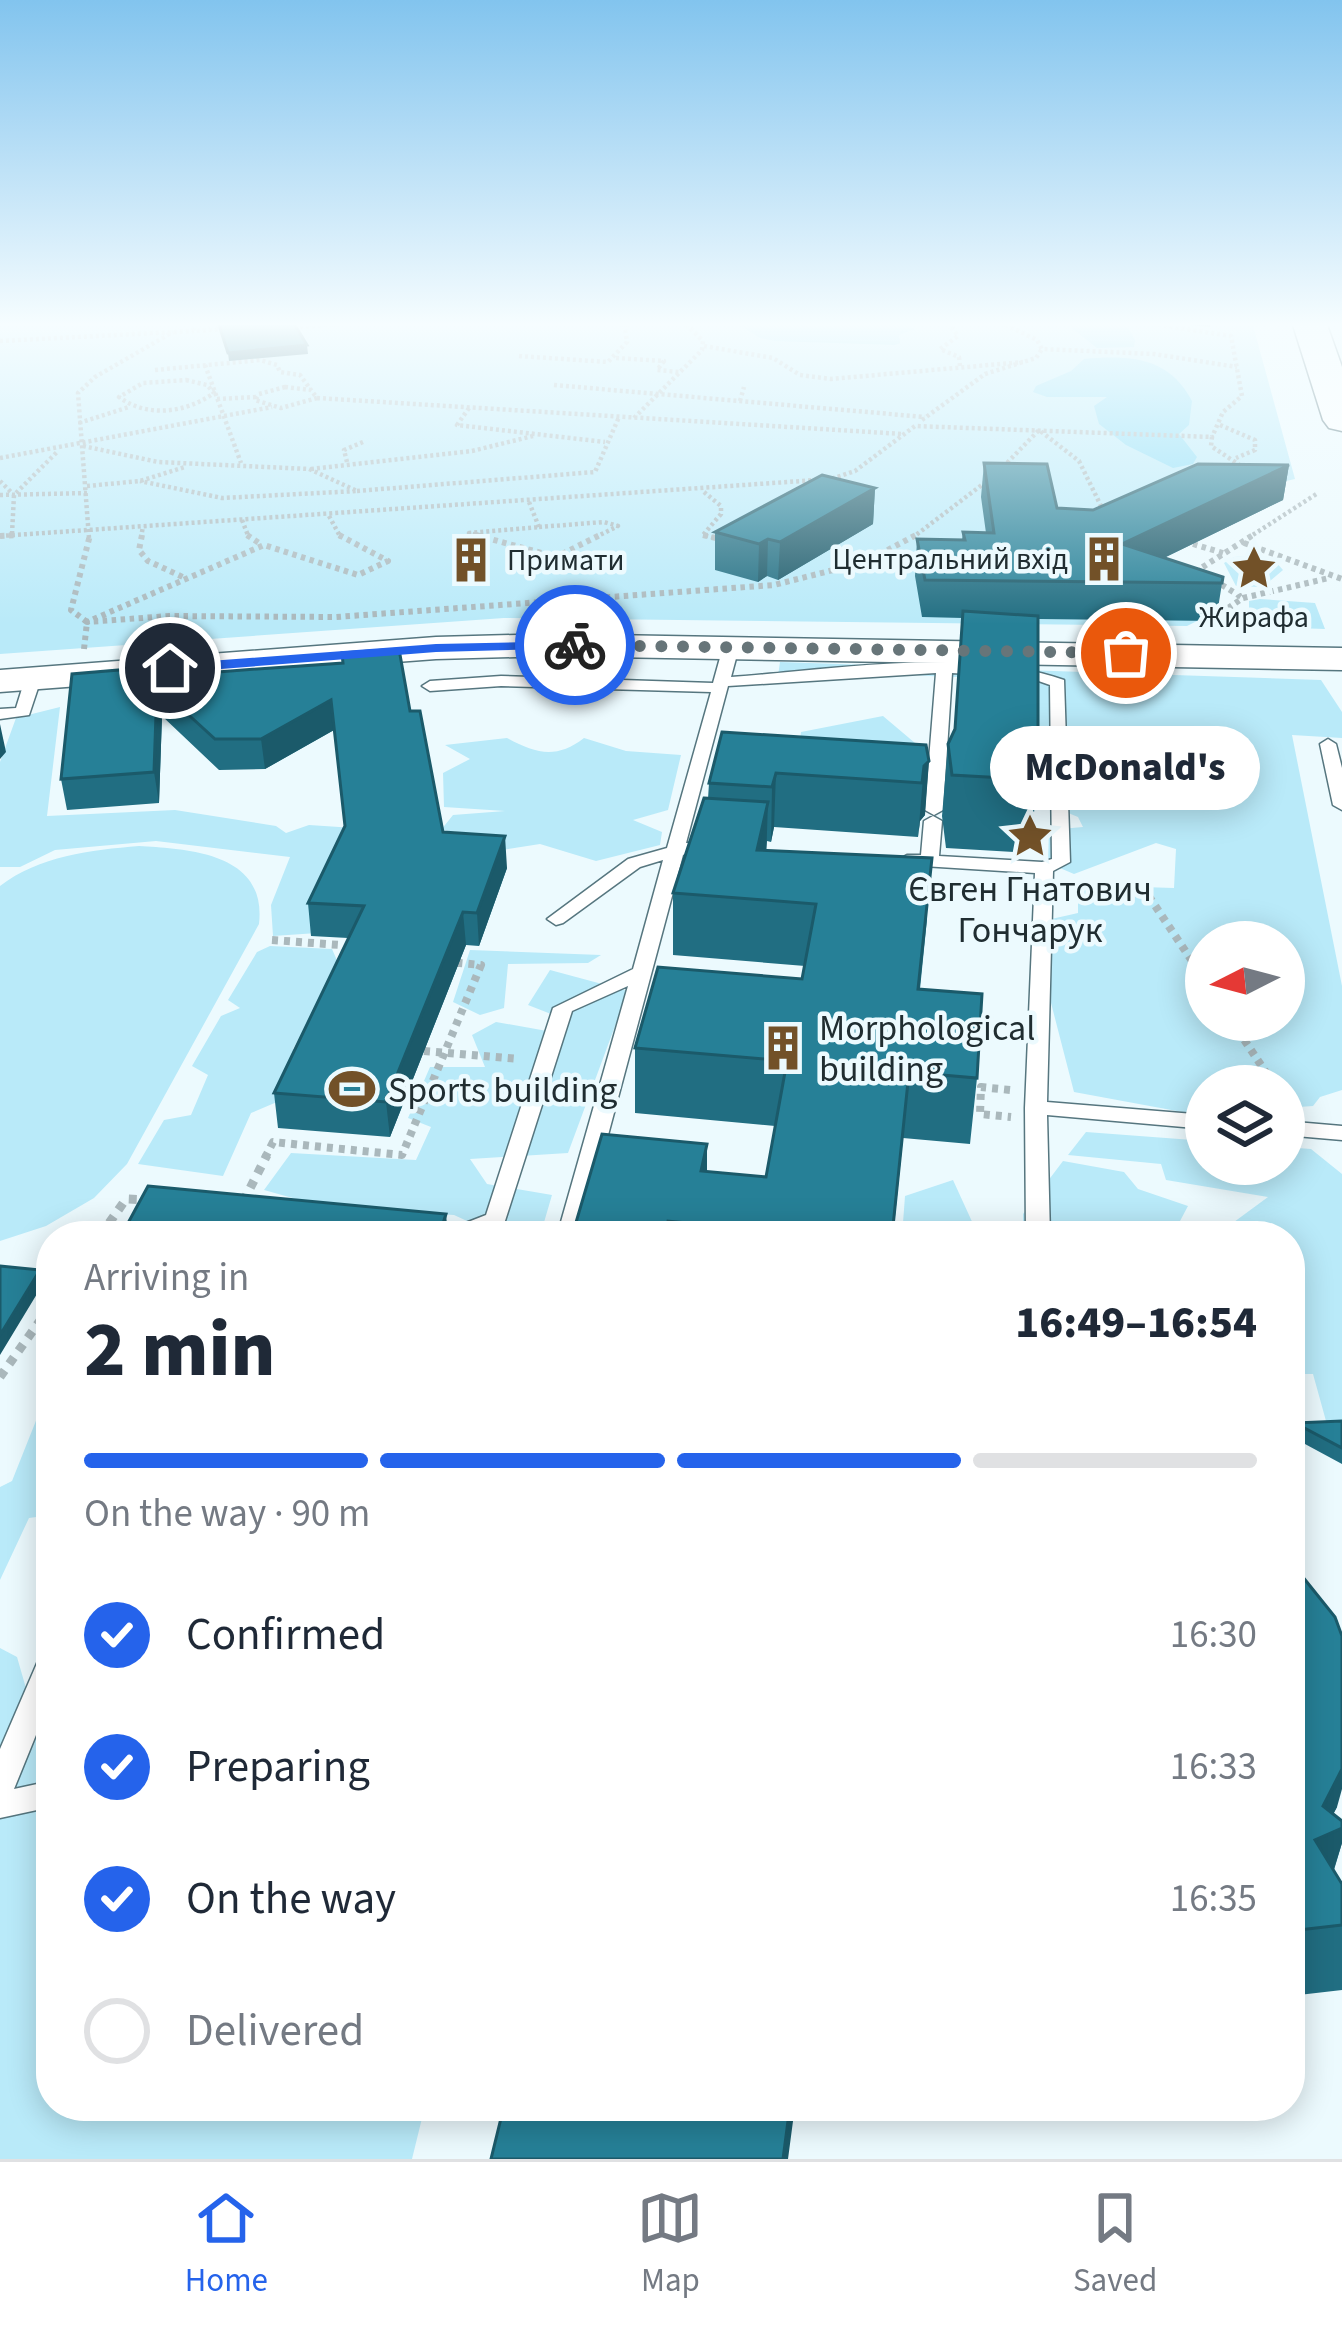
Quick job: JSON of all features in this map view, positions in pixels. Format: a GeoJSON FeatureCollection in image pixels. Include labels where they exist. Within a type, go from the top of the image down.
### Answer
{"type":"FeatureCollection","features":[{"type":"Feature","properties":{"kind":"street"},"geometry":{"type":"LineString","coordinates":[[17,680],[436,648],[725,672],[1342,659]]}},
{"type":"Feature","properties":{"kind":"lane"},"geometry":{"type":"LineString","coordinates":[[430,686],[1045,663],[1058,683],[1061,862],[1044,868],[886,859]]}},
{"type":"Feature","properties":{"kind":"lane"},"geometry":{"type":"LineString","coordinates":[[930,861],[944,670]]}},
{"type":"Feature","properties":{"kind":"lane"},"geometry":{"type":"LineString","coordinates":[[573,1221],[725,672]]}},
{"type":"Feature","properties":{"kind":"lane"},"geometry":{"type":"LineString","coordinates":[[0,714],[23,712],[17,680]]}},
{"type":"Feature","properties":{"kind":"lane"},"geometry":{"type":"LineString","coordinates":[[1328,744],[1342,805]]}},
{"type":"Feature","properties":{"kind":"lane"},"geometry":{"type":"LineString","coordinates":[[556,919],[634,862],[680,846],[710,848]]}},
{"type":"Feature","properties":{"kind":"lane"},"geometry":{"type":"LineString","coordinates":[[1036,1221],[1025,1112],[1044,868]]}},
{"type":"Feature","properties":{"kind":"lane"},"geometry":{"type":"LineString","coordinates":[[491,1221],[496,1219],[563,1007],[644,971]]}},
{"type":"Feature","properties":{"kind":"lane"},"geometry":{"type":"LineString","coordinates":[[1025,1112],[1185,1121]]}},
{"type":"Feature","properties":{"kind":"lane"},"geometry":{"type":"LineString","coordinates":[[1305,1130],[1342,1133]]}},
{"type":"Feature","properties":{"kind":"lane"},"geometry":{"type":"LineString","coordinates":[[0,1786],[36,1698]]}},
{"type":"Feature","properties":{"kind":"lane"},"geometry":{"type":"LineString","coordinates":[[0,1805],[36,1797]]}},
{"type":"Feature","properties":{"kind":"path"},"geometry":{"type":"LineString","coordinates":[[79,423],[92,529],[71,604],[76,616],[87,622],[169,616],[336,617],[774,585],[866,562],[904,544],[1012,460],[1040,430]]}},
{"type":"Feature","properties":{"kind":"path"},"geometry":{"type":"LineString","coordinates":[[0,458],[192,423]]}},
{"type":"Feature","properties":{"kind":"path"},"geometry":{"type":"LineString","coordinates":[[227,423],[242,464]]}},
{"type":"Feature","properties":{"kind":"path"},"geometry":{"type":"LineString","coordinates":[[458,423],[605,442]]}},
{"type":"Feature","properties":{"kind":"path"},"geometry":{"type":"LineString","coordinates":[[140,482],[221,498],[596,472],[616,423]]}},
{"type":"Feature","properties":{"kind":"path"},"geometry":{"type":"LineString","coordinates":[[716,423],[903,434]]}},
{"type":"Feature","properties":{"kind":"path"},"geometry":{"type":"LineString","coordinates":[[837,423],[840,430]]}},
{"type":"Feature","properties":{"kind":"path"},"geometry":{"type":"LineString","coordinates":[[0,536],[796,482],[854,471],[918,423]]}},
{"type":"Feature","properties":{"kind":"path"},"geometry":{"type":"LineString","coordinates":[[915,425],[1212,437]]}},
{"type":"Feature","properties":{"kind":"path"},"geometry":{"type":"LineString","coordinates":[[1235,458],[1255,449],[1255,440],[1220,425],[1211,446],[1235,458],[1253,478]]}},
{"type":"Feature","properties":{"kind":"path"},"geometry":{"type":"LineString","coordinates":[[1040,430],[1078,456],[1093,479],[1101,506],[1126,503]]}},
{"type":"Feature","properties":{"kind":"path"},"geometry":{"type":"LineString","coordinates":[[83,446],[125,457],[191,464],[310,469],[472,451],[532,436]]}},
{"type":"Feature","properties":{"kind":"path"},"geometry":{"type":"LineString","coordinates":[[347,462],[344,450],[363,442]]}},
{"type":"Feature","properties":{"kind":"path"},"geometry":{"type":"LineString","coordinates":[[12,534],[14,495],[60,449]]}},
{"type":"Feature","properties":{"kind":"path"},"geometry":{"type":"LineString","coordinates":[[0,499],[140,482],[191,464]]}},
{"type":"Feature","properties":{"kind":"path"},"geometry":{"type":"LineString","coordinates":[[310,469],[357,491]]}},
{"type":"Feature","properties":{"kind":"path"},"geometry":{"type":"LineString","coordinates":[[0,481],[14,495]]}},
{"type":"Feature","properties":{"kind":"path"},"geometry":{"type":"LineString","coordinates":[[784,495],[796,482]]}},
{"type":"Feature","properties":{"kind":"path"},"geometry":{"type":"LineString","coordinates":[[697,490],[719,500],[721,506],[721,514],[704,535],[724,539]]}},
{"type":"Feature","properties":{"kind":"path"},"geometry":{"type":"LineString","coordinates":[[1243,598],[1198,570],[1318,493]]}},
{"type":"Feature","properties":{"kind":"path"},"geometry":{"type":"LineString","coordinates":[[529,502],[539,527]]}},
{"type":"Feature","properties":{"kind":"path"},"geometry":{"type":"LineString","coordinates":[[1111,505],[1120,514]]}},
{"type":"Feature","properties":{"kind":"path"},"geometry":{"type":"LineString","coordinates":[[242,520],[249,539],[358,575],[388,561],[341,538],[329,515]]}},
{"type":"Feature","properties":{"kind":"path"},"geometry":{"type":"LineString","coordinates":[[604,522],[618,526],[556,557],[469,532],[539,527],[604,522]]}},
{"type":"Feature","properties":{"kind":"path"},"geometry":{"type":"LineString","coordinates":[[143,526],[139,550],[148,561],[187,578]]}},
{"type":"Feature","properties":{"kind":"path"},"geometry":{"type":"LineString","coordinates":[[1243,542],[1329,578]]}},
{"type":"Feature","properties":{"kind":"path"},"geometry":{"type":"LineString","coordinates":[[1192,544],[1225,554]]}},
{"type":"Feature","properties":{"kind":"path"},"geometry":{"type":"LineString","coordinates":[[87,622],[264,545]]}},
{"type":"Feature","properties":{"kind":"path"},"geometry":{"type":"LineString","coordinates":[[1201,624],[1243,598],[1342,579]]}},
{"type":"Feature","properties":{"kind":"path"},"geometry":{"type":"LineString","coordinates":[[1195,597],[1290,634]]}},
{"type":"Feature","properties":{"kind":"path"},"geometry":{"type":"LineString","coordinates":[[82,675],[87,622]]}},
{"type":"Feature","properties":{"kind":"path"},"geometry":{"type":"LineString","coordinates":[[1142,886],[1185,950]]}},
{"type":"Feature","properties":{"kind":"path"},"geometry":{"type":"LineString","coordinates":[[272,940],[340,945],[355,954]]}},
{"type":"Feature","properties":{"kind":"path"},"geometry":{"type":"LineString","coordinates":[[240,1209],[273,1142],[402,1155],[481,965],[439,961]]}},
{"type":"Feature","properties":{"kind":"path"},"geometry":{"type":"LineString","coordinates":[[424,1051],[546,1061]]}},
{"type":"Feature","properties":{"kind":"path"},"geometry":{"type":"LineString","coordinates":[[1015,1090],[981,1088],[976,1100],[980,1114],[1025,1112]]}},
{"type":"Feature","properties":{"kind":"path"},"geometry":{"type":"LineString","coordinates":[[110,1221],[126,1198],[158,1201]]}},
{"type":"Feature","properties":{"kind":"path"},"geometry":{"type":"LineString","coordinates":[[0,1377],[36,1326]]}},
{"type":"Feature","properties":{"kind":"shaded area"},"geometry":{"type":"Polygon","coordinates":[[[0,423],[1280,423],[1295,479],[1235,493],[1119,580],[1213,613],[1187,626],[504,618],[0,654],[0,423]]]}},
{"type":"Feature","properties":{"kind":"shaded area"},"geometry":{"type":"Polygon","coordinates":[[[1189,423],[1179,434],[1197,457],[1193,464],[1173,468],[1126,445],[1099,424],[1189,423]]]}},
{"type":"Feature","properties":{"kind":"shaded area"},"geometry":{"type":"Polygon","coordinates":[[[1234,557],[1275,561],[1283,570],[1263,587],[1236,586],[1224,563],[1234,557]]]}},
{"type":"Feature","properties":{"kind":"shaded area"},"geometry":{"type":"Polygon","coordinates":[[[1249,601],[1315,603],[1325,629],[1296,628],[1249,610],[1249,601]]]}},
{"type":"Feature","properties":{"kind":"shaded area"},"geometry":{"type":"Polygon","coordinates":[[[780,662],[1321,680],[1342,712],[1342,738],[1292,735],[1342,986],[1342,1090],[1305,1107],[1305,1065],[1185,1065],[1185,1113],[1074,1092],[1050,999],[1047,920],[1078,913],[1078,885],[1174,888],[1176,849],[1156,843],[1074,874],[1048,863],[1049,830],[1083,827],[1078,817],[1039,801],[1031,678],[941,677],[898,671],[778,676],[780,662]]]}},
{"type":"Feature","properties":{"kind":"shaded area"},"geometry":{"type":"Polygon","coordinates":[[[60,707],[47,816],[175,810],[276,826],[286,833],[309,825],[415,832],[342,857],[320,911],[362,930],[273,936],[271,905],[290,857],[156,841],[55,850],[20,867],[0,867],[0,762],[16,718],[60,707]]]}},
{"type":"Feature","properties":{"kind":"shaded area"},"geometry":{"type":"Polygon","coordinates":[[[883,716],[928,754],[798,757],[801,732],[883,716]]]}},
{"type":"Feature","properties":{"kind":"shaded area"},"geometry":{"type":"Polygon","coordinates":[[[507,738],[546,752],[565,749],[584,738],[626,751],[681,755],[668,810],[633,820],[662,832],[660,845],[596,861],[540,844],[502,850],[502,837],[441,830],[453,815],[505,811],[444,807],[443,773],[470,759],[445,745],[507,738]]]}},
{"type":"Feature","properties":{"kind":"shaded area"},"geometry":{"type":"Polygon","coordinates":[[[139,846],[222,860],[251,883],[259,924],[127,1164],[94,1198],[55,1221],[36,1221],[36,1229],[0,1241],[0,886],[48,861],[139,846]]]}},
{"type":"Feature","properties":{"kind":"shaded area"},"geometry":{"type":"Polygon","coordinates":[[[270,946],[332,949],[339,965],[293,1049],[306,1054],[284,1099],[251,1113],[223,1176],[138,1164],[164,1120],[191,1115],[208,1075],[192,1066],[221,1016],[240,1008],[228,1000],[257,952],[270,946]]]}},
{"type":"Feature","properties":{"kind":"shaded area"},"geometry":{"type":"Polygon","coordinates":[[[470,950],[601,955],[588,963],[508,964],[504,1008],[480,1015],[453,1002],[470,950]]]}},
{"type":"Feature","properties":{"kind":"shaded area"},"geometry":{"type":"Polygon","coordinates":[[[550,970],[628,991],[568,1153],[470,1159],[487,1184],[552,1195],[544,1221],[467,1221],[454,1215],[325,1207],[264,1190],[291,1153],[416,1160],[431,1127],[408,1118],[430,1067],[485,1067],[472,1035],[496,1022],[547,1031],[551,1014],[528,1005],[550,970]]]}},
{"type":"Feature","properties":{"kind":"shaded area"},"geometry":{"type":"Polygon","coordinates":[[[1086,1132],[1185,1139],[1185,1183],[1166,1180],[1161,1164],[1068,1155],[1086,1132]]]}},
{"type":"Feature","properties":{"kind":"shaded area"},"geometry":{"type":"Polygon","coordinates":[[[1305,1149],[1342,1174],[1342,1422],[1326,1421],[1313,1374],[1305,1374],[1305,1221],[1235,1221],[1268,1197],[1196,1185],[1305,1185],[1305,1149]]]}},
{"type":"Feature","properties":{"kind":"shaded area"},"geometry":{"type":"Polygon","coordinates":[[[1063,1161],[1124,1172],[1138,1189],[1188,1206],[1180,1221],[1023,1221],[1023,1214],[1063,1161]]]}},
{"type":"Feature","properties":{"kind":"shaded area"},"geometry":{"type":"Polygon","coordinates":[[[953,1180],[972,1221],[903,1221],[905,1196],[953,1180]]]}},
{"type":"Feature","properties":{"kind":"shaded area"},"geometry":{"type":"Polygon","coordinates":[[[36,1421],[36,1517],[29,1518],[0,1580],[0,1487],[12,1481],[36,1421]]]}},
{"type":"Feature","properties":{"kind":"shaded area"},"geometry":{"type":"Polygon","coordinates":[[[0,1648],[17,1657],[36,1723],[36,2121],[421,2121],[412,2159],[0,2159],[0,1648]]]}},
{"type":"Feature","properties":{"kind":"building"},"geometry":{"type":"Polygon","coordinates":[[[984,463],[1047,464],[1057,508],[1093,510],[1198,464],[1289,465],[1122,544],[1223,577],[1222,583],[925,580],[917,539],[965,540],[963,532],[994,533],[984,463]]]}},
{"type":"Feature","properties":{"kind":"building"},"geometry":{"type":"Polygon","coordinates":[[[822,475],[875,488],[780,542],[768,539],[759,544],[715,532],[822,475]]]}},
{"type":"Feature","properties":{"kind":"building"},"geometry":{"type":"Polygon","coordinates":[[[963,611],[1038,616],[1038,780],[952,775],[948,744],[955,729],[963,611]]]}},
{"type":"Feature","properties":{"kind":"building"},"geometry":{"type":"Polygon","coordinates":[[[399,649],[410,711],[420,711],[443,832],[505,836],[477,913],[463,912],[386,1102],[274,1093],[364,906],[308,903],[345,826],[331,700],[261,739],[215,739],[157,686],[154,772],[61,779],[72,674],[143,668],[142,678],[343,663],[342,653],[399,649]]]}},
{"type":"Feature","properties":{"kind":"building"},"geometry":{"type":"Polygon","coordinates":[[[722,732],[926,745],[929,761],[922,783],[776,773],[772,787],[709,783],[722,732]]]}},
{"type":"Feature","properties":{"kind":"building"},"geometry":{"type":"Polygon","coordinates":[[[704,798],[768,802],[757,850],[932,858],[918,989],[982,994],[977,1078],[909,1072],[894,1221],[576,1221],[602,1134],[707,1144],[701,1171],[766,1177],[787,1061],[635,1048],[658,967],[802,979],[816,904],[673,893],[704,798]]]}},
{"type":"Feature","properties":{"kind":"building"},"geometry":{"type":"Polygon","coordinates":[[[148,1186],[446,1214],[444,1221],[129,1221],[148,1186]]]}},
{"type":"Feature","properties":{"kind":"building"},"geometry":{"type":"Polygon","coordinates":[[[0,1266],[36,1270],[36,1276],[0,1335],[0,1266]]]}},
{"type":"Feature","properties":{"kind":"building"},"geometry":{"type":"Polygon","coordinates":[[[1342,1421],[1342,1448],[1305,1428],[1305,1423],[1342,1421]]]}},
{"type":"Feature","properties":{"kind":"building"},"geometry":{"type":"Polygon","coordinates":[[[1305,1580],[1335,1617],[1342,1636],[1342,1769],[1323,1806],[1342,1821],[1342,1828],[1315,1840],[1342,1884],[1342,1925],[1305,1929],[1305,1580]]]}},
{"type":"Feature","properties":{"kind":"building"},"geometry":{"type":"Polygon","coordinates":[[[500,2121],[788,2121],[783,2159],[491,2159],[500,2121]]]}},
{"type":"Feature","properties":{"kind":"way so far"},"geometry":{"type":"LineString","coordinates":[[575,645],[1126,653]]}},
{"type":"Feature","properties":{"kind":"place","name":"Центральний вхід"},"geometry":{"type":"Point","coordinates":[1104,559]}},
{"type":"Feature","properties":{"kind":"place","name":"Примати"},"geometry":{"type":"Point","coordinates":[471,560]}},
{"type":"Feature","properties":{"kind":"place","name":"Жирафа"},"geometry":{"type":"Point","coordinates":[1254,568]}},
{"type":"Feature","properties":{"kind":"place","name":"McDonald's"},"geometry":{"type":"Point","coordinates":[1126,653]}},
{"type":"Feature","properties":{"kind":"place","name":"Євген Гнатович Гончарук"},"geometry":{"type":"Point","coordinates":[1030,836]}},
{"type":"Feature","properties":{"kind":"place","name":"Morphological building"},"geometry":{"type":"Point","coordinates":[783,1048]}},
{"type":"Feature","properties":{"kind":"place","name":"Sports building"},"geometry":{"type":"Point","coordinates":[352,1089]}},
{"type":"Feature","properties":{"kind":"route"},"geometry":{"type":"LineString","coordinates":[[170,668],[436,648],[575,645]]}}]}
